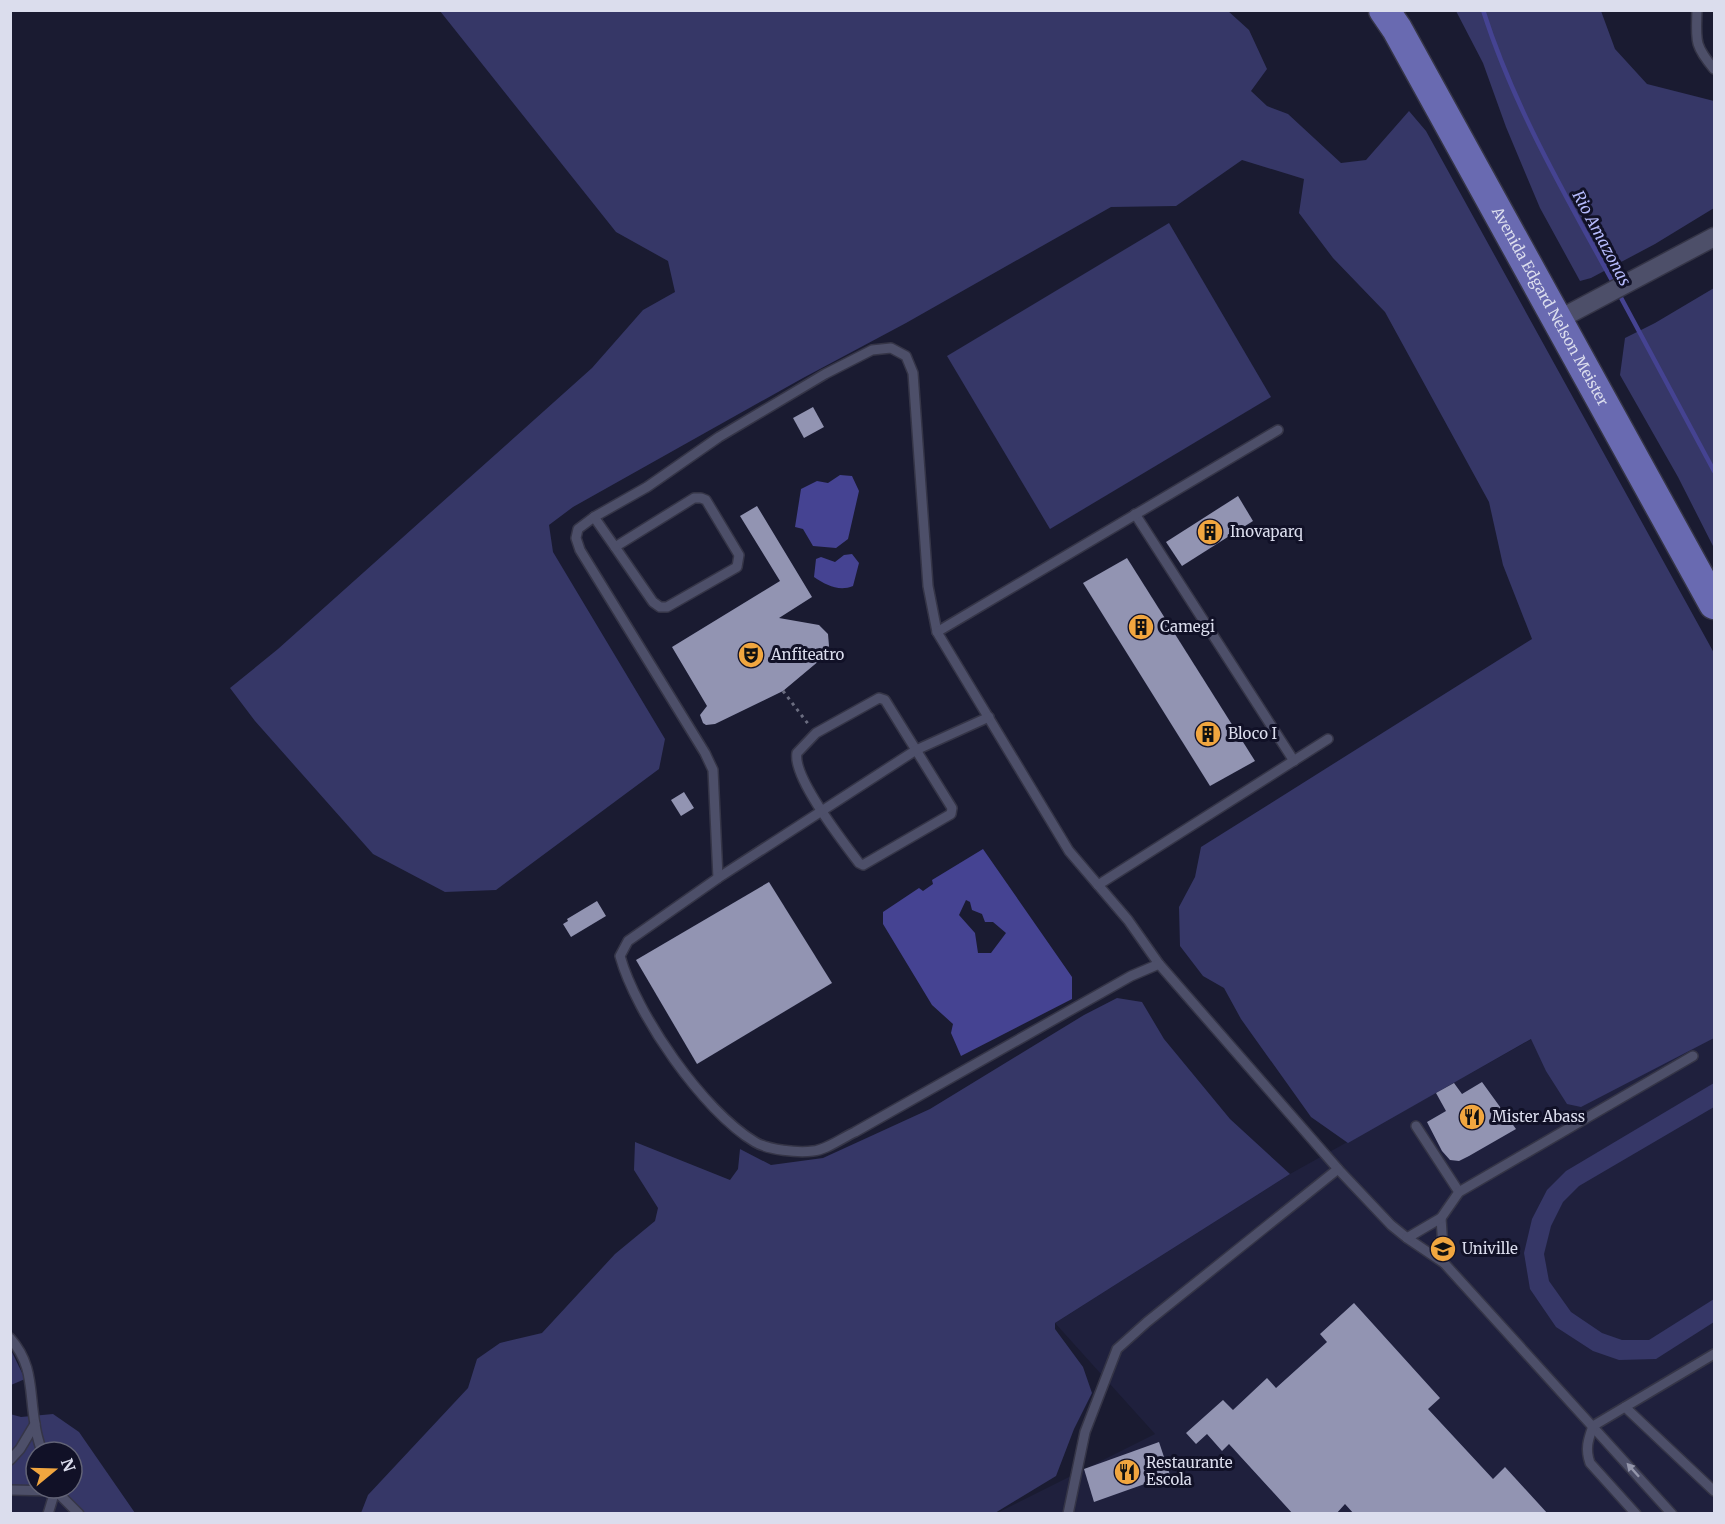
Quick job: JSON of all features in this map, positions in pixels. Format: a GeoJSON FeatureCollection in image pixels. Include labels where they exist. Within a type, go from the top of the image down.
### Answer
{"type":"FeatureCollection","features":[{"type":"Feature","properties":{"kind":"main road","name":"Avenida Edgard Nelson Meister"},"geometry":{"type":"LineString","coordinates":[[1384,10],[1397,29],[1714,604]]}},
{"type":"Feature","properties":{"kind":"main road","name":"Avenida Edgard Nelson Meister"},"geometry":{"type":"LineString","coordinates":[[1402,10],[1714,578]]}},
{"type":"Feature","properties":{"kind":"street"},"geometry":{"type":"LineString","coordinates":[[1569,314],[1714,237]]}},
{"type":"Feature","properties":{"kind":"lane"},"geometry":{"type":"LineString","coordinates":[[1697,10],[1696,41],[1714,69]]}},
{"type":"Feature","properties":{"kind":"lane"},"geometry":{"type":"LineString","coordinates":[[718,878],[713,770],[705,753],[580,550],[576,538],[578,529],[647,487],[719,437],[825,374],[872,350],[891,348],[906,356],[913,373],[928,586],[937,632],[1069,851],[1128,920],[1159,964],[1338,1169],[1391,1225],[1444,1263],[1672,1514]]}},
{"type":"Feature","properties":{"kind":"lane"},"geometry":{"type":"LineString","coordinates":[[937,632],[1278,430]]}},
{"type":"Feature","properties":{"kind":"lane"},"geometry":{"type":"LineString","coordinates":[[594,518],[653,602],[660,607],[667,607],[737,567],[739,562],[739,555],[706,500],[701,498],[694,498],[615,547]]}},
{"type":"Feature","properties":{"kind":"lane"},"geometry":{"type":"LineString","coordinates":[[1135,514],[1294,761]]}},
{"type":"Feature","properties":{"kind":"lane"},"geometry":{"type":"LineString","coordinates":[[882,698],[916,750],[952,808],[951,814],[863,865],[859,863],[803,780],[796,758],[797,753],[816,734],[882,698]]}},
{"type":"Feature","properties":{"kind":"lane"},"geometry":{"type":"LineString","coordinates":[[989,717],[916,750],[718,878],[628,941],[620,956],[625,974],[667,1052],[720,1115],[756,1143],[789,1151],[815,1151],[855,1132],[1131,976],[1159,964]]}},
{"type":"Feature","properties":{"kind":"lane"},"geometry":{"type":"LineString","coordinates":[[1098,885],[1328,739]]}},
{"type":"Feature","properties":{"kind":"lane"},"geometry":{"type":"LineString","coordinates":[[1407,1238],[1441,1218],[1460,1192],[1693,1056]]}},
{"type":"Feature","properties":{"kind":"lane"},"geometry":{"type":"LineString","coordinates":[[1416,1126],[1460,1192]]}},
{"type":"Feature","properties":{"kind":"lane"},"geometry":{"type":"LineString","coordinates":[[1068,1514],[1085,1432],[1118,1349],[1147,1322],[1338,1169]]}},
{"type":"Feature","properties":{"kind":"lane"},"geometry":{"type":"LineString","coordinates":[[1441,1218],[1444,1263]]}},
{"type":"Feature","properties":{"kind":"lane"},"geometry":{"type":"LineString","coordinates":[[10,1338],[19,1348],[29,1370],[39,1440]]}},
{"type":"Feature","properties":{"kind":"lane"},"geometry":{"type":"LineString","coordinates":[[1636,1514],[1590,1463],[1586,1445],[1593,1426],[1714,1354]]}},
{"type":"Feature","properties":{"kind":"lane"},"geometry":{"type":"LineString","coordinates":[[1625,1407],[1714,1491]]}},
{"type":"Feature","properties":{"kind":"lane"},"geometry":{"type":"LineString","coordinates":[[10,1460],[20,1449],[35,1424]]}},
{"type":"Feature","properties":{"kind":"lane"},"geometry":{"type":"LineString","coordinates":[[65,1500],[79,1514]]}},
{"type":"Feature","properties":{"kind":"path"},"geometry":{"type":"LineString","coordinates":[[783,691],[816,734]]}},
{"type":"Feature","properties":{"kind":"shaded area"},"geometry":{"type":"Polygon","coordinates":[[[440,11],[1228,11],[1249,30],[1267,69],[1251,91],[1267,106],[1288,114],[1341,163],[1366,160],[1409,111],[1426,131],[1714,653],[1714,1038],[1581,1107],[1567,1104],[1546,1071],[1531,1039],[1348,1143],[1311,1117],[1241,1019],[1224,988],[1203,976],[1180,946],[1179,907],[1195,877],[1201,847],[1532,639],[1503,565],[1489,502],[1385,312],[1333,258],[1299,213],[1304,179],[1242,160],[1176,206],[1111,207],[573,507],[549,525],[553,552],[665,739],[659,769],[496,890],[445,892],[373,854],[255,721],[230,688],[278,649],[592,368],[643,310],[675,292],[668,261],[616,232],[440,11]]]}},
{"type":"Feature","properties":{"kind":"shaded area"},"geometry":{"type":"Polygon","coordinates":[[[1456,11],[1601,11],[1615,49],[1647,84],[1714,101],[1714,208],[1655,244],[1591,278],[1580,281],[1540,208],[1506,127],[1483,63],[1456,11]]]}},
{"type":"Feature","properties":{"kind":"shaded area"},"geometry":{"type":"Polygon","coordinates":[[[1169,223],[1271,397],[1050,529],[947,356],[1169,223]]]}},
{"type":"Feature","properties":{"kind":"shaded area"},"geometry":{"type":"Polygon","coordinates":[[[1714,288],[1714,548],[1678,477],[1620,375],[1625,338],[1714,288]]]}},
{"type":"Feature","properties":{"kind":"shaded area"},"geometry":{"type":"Polygon","coordinates":[[[840,475],[852,476],[859,491],[848,539],[836,548],[813,546],[803,529],[795,527],[801,489],[817,481],[828,483],[840,475]]]}},
{"type":"Feature","properties":{"kind":"shaded area"},"geometry":{"type":"Polygon","coordinates":[[[852,554],[859,563],[853,586],[838,588],[814,577],[816,559],[821,557],[835,562],[844,555],[852,554]]]}},
{"type":"Feature","properties":{"kind":"shaded area"},"geometry":{"type":"Polygon","coordinates":[[[983,849],[1072,977],[1072,999],[961,1056],[951,1033],[953,1024],[932,1005],[883,924],[883,912],[919,888],[923,891],[933,884],[932,880],[983,849]],[[966,900],[959,915],[975,933],[978,953],[991,953],[1006,933],[993,922],[985,922],[982,914],[972,910],[970,902],[966,900]]]}},
{"type":"Feature","properties":{"kind":"shaded area"},"geometry":{"type":"Polygon","coordinates":[[[1117,998],[1142,1002],[1164,1039],[1230,1119],[1290,1174],[1055,1323],[1055,1329],[1083,1367],[1092,1393],[1074,1429],[1056,1476],[995,1513],[361,1513],[368,1495],[468,1388],[477,1359],[500,1343],[542,1333],[615,1254],[655,1221],[658,1208],[634,1170],[635,1142],[730,1180],[738,1169],[740,1149],[771,1165],[823,1158],[930,1109],[1084,1015],[1117,998]]]}},
{"type":"Feature","properties":{"kind":"shaded area","name":"Univille"},"geometry":{"type":"Polygon","coordinates":[[[1714,1032],[1714,1513],[995,1514],[1155,1434],[1055,1323],[1290,1174],[1532,1039],[1714,1032]]]}},
{"type":"Feature","properties":{"kind":"shaded area"},"geometry":{"type":"Polygon","coordinates":[[[1714,1083],[1714,1107],[1579,1186],[1563,1202],[1551,1226],[1544,1254],[1549,1281],[1571,1312],[1602,1333],[1622,1340],[1649,1340],[1714,1299],[1714,1322],[1656,1359],[1619,1360],[1593,1351],[1556,1327],[1530,1289],[1524,1253],[1532,1219],[1547,1190],[1566,1171],[1714,1083]]]}},
{"type":"Feature","properties":{"kind":"shaded area"},"geometry":{"type":"Polygon","coordinates":[[[10,1348],[25,1379],[11,1385],[10,1385],[10,1348]]]}},
{"type":"Feature","properties":{"kind":"shaded area"},"geometry":{"type":"Polygon","coordinates":[[[10,1414],[21,1417],[53,1414],[79,1432],[135,1513],[80,1513],[70,1500],[84,1500],[84,1440],[24,1440],[24,1486],[11,1487],[10,1414]]]}},
{"type":"Feature","properties":{"kind":"shaded area"},"geometry":{"type":"Polygon","coordinates":[[[10,1426],[24,1442],[24,1500],[76,1500],[87,1513],[11,1513],[10,1426]]]}},
{"type":"Feature","properties":{"kind":"building"},"geometry":{"type":"Polygon","coordinates":[[[813,407],[824,427],[804,438],[793,418],[813,407]]]}},
{"type":"Feature","properties":{"kind":"building","name":"Inovaparq"},"geometry":{"type":"Polygon","coordinates":[[[1238,496],[1253,521],[1182,566],[1166,542],[1238,496]]]}},
{"type":"Feature","properties":{"kind":"building","name":"Anfiteatro"},"geometry":{"type":"Polygon","coordinates":[[[757,506],[812,597],[779,618],[819,625],[828,634],[829,646],[820,660],[783,691],[715,724],[706,725],[700,715],[707,706],[672,647],[780,581],[740,516],[757,506]]]}},
{"type":"Feature","properties":{"kind":"building"},"geometry":{"type":"Polygon","coordinates":[[[1127,558],[1255,761],[1210,786],[1083,583],[1127,558]]]}},
{"type":"Feature","properties":{"kind":"building"},"geometry":{"type":"Polygon","coordinates":[[[684,792],[694,808],[681,816],[671,800],[684,792]]]}},
{"type":"Feature","properties":{"kind":"building"},"geometry":{"type":"Polygon","coordinates":[[[769,882],[832,983],[697,1064],[636,960],[769,882]]]}},
{"type":"Feature","properties":{"kind":"building"},"geometry":{"type":"Polygon","coordinates":[[[597,901],[606,916],[571,937],[563,924],[568,921],[567,919],[597,901]]]}},
{"type":"Feature","properties":{"kind":"building","name":"Mister Abass"},"geometry":{"type":"Polygon","coordinates":[[[1482,1082],[1516,1129],[1459,1161],[1450,1160],[1442,1151],[1427,1122],[1446,1111],[1436,1093],[1454,1083],[1462,1094],[1482,1082]]]}},
{"type":"Feature","properties":{"kind":"building"},"geometry":{"type":"Polygon","coordinates":[[[1354,1303],[1440,1398],[1428,1409],[1493,1479],[1505,1467],[1548,1514],[1354,1514],[1345,1504],[1336,1514],[1293,1514],[1229,1444],[1222,1451],[1207,1434],[1196,1444],[1186,1433],[1223,1400],[1233,1410],[1267,1378],[1276,1388],[1327,1342],[1320,1334],[1354,1303]]]}},
{"type":"Feature","properties":{"kind":"building","name":"Restaurante Escola"},"geometry":{"type":"Polygon","coordinates":[[[1159,1442],[1170,1475],[1094,1502],[1084,1469],[1159,1442]]]}},
{"type":"Feature","properties":{"kind":"waterway","name":"Rio Amazonas"},"geometry":{"type":"LineString","coordinates":[[1483,10],[1525,117],[1615,286]]}},
{"type":"Feature","properties":{"kind":"waterway","name":"Rio Amazonas"},"geometry":{"type":"LineString","coordinates":[[1619,294],[1714,471]]}},
{"type":"Feature","properties":{"kind":"place","name":"Inovaparq"},"geometry":{"type":"Point","coordinates":[1210,532]}},
{"type":"Feature","properties":{"kind":"place","name":"Camegi"},"geometry":{"type":"Point","coordinates":[1141,627]}},
{"type":"Feature","properties":{"kind":"place","name":"Anfiteatro"},"geometry":{"type":"Point","coordinates":[751,655]}},
{"type":"Feature","properties":{"kind":"place","name":"Bloco I"},"geometry":{"type":"Point","coordinates":[1208,734]}},
{"type":"Feature","properties":{"kind":"place","name":"Mister Abass"},"geometry":{"type":"Point","coordinates":[1472,1117]}},
{"type":"Feature","properties":{"kind":"place","name":"Univille"},"geometry":{"type":"Point","coordinates":[1443,1249]}},
{"type":"Feature","properties":{"kind":"place","name":"Restaurante Escola"},"geometry":{"type":"Point","coordinates":[1127,1472]}}]}
